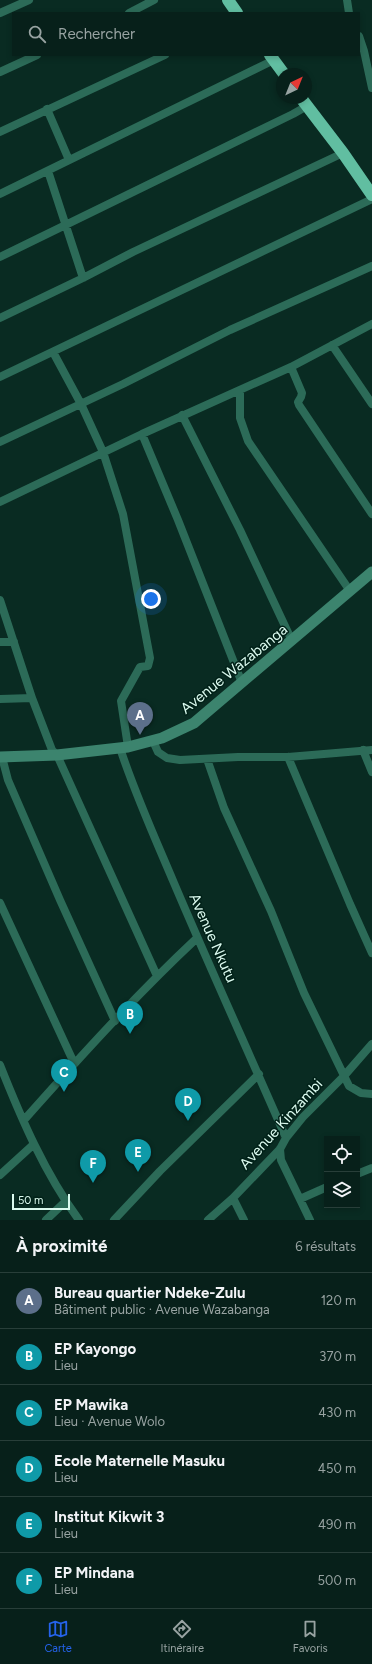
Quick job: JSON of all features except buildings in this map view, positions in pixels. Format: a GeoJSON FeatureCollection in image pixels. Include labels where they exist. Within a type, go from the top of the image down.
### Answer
{"type":"FeatureCollection","features":[{"type":"Feature","properties":{"kind":"highway"},"geometry":{"type":"LineString","coordinates":[[228,0],[236,12]]}},
{"type":"Feature","properties":{"kind":"highway"},"geometry":{"type":"LineString","coordinates":[[272,57],[280,68]]}},
{"type":"Feature","properties":{"kind":"highway"},"geometry":{"type":"LineString","coordinates":[[306,104],[343,153],[372,195]]}},
{"type":"Feature","properties":{"kind":"main road","name":"Avenue Wazabanga"},"geometry":{"type":"LineString","coordinates":[[1,757],[57,755],[124,747],[162,738],[194,723],[372,572]]}},
{"type":"Feature","properties":{"kind":"street"},"geometry":{"type":"LineString","coordinates":[[0,13],[29,0]]}},
{"type":"Feature","properties":{"kind":"street"},"geometry":{"type":"LineString","coordinates":[[131,12],[154,0]]}},
{"type":"Feature","properties":{"kind":"street"},"geometry":{"type":"LineString","coordinates":[[347,0],[349,12]]}},
{"type":"Feature","properties":{"kind":"street"},"geometry":{"type":"LineString","coordinates":[[360,39],[372,88]]}},
{"type":"Feature","properties":{"kind":"street"},"geometry":{"type":"LineString","coordinates":[[0,72],[35,56]]}},
{"type":"Feature","properties":{"kind":"street"},"geometry":{"type":"LineString","coordinates":[[0,132],[163,56]]}},
{"type":"Feature","properties":{"kind":"street"},"geometry":{"type":"LineString","coordinates":[[0,194],[272,57]]}},
{"type":"Feature","properties":{"kind":"street"},"geometry":{"type":"LineString","coordinates":[[0,256],[293,114],[302,104]]}},
{"type":"Feature","properties":{"kind":"street"},"geometry":{"type":"LineString","coordinates":[[47,109],[69,160]]}},
{"type":"Feature","properties":{"kind":"street"},"geometry":{"type":"LineString","coordinates":[[0,318],[133,252],[343,153]]}},
{"type":"Feature","properties":{"kind":"street"},"geometry":{"type":"LineString","coordinates":[[48,171],[83,278]]}},
{"type":"Feature","properties":{"kind":"street"},"geometry":{"type":"LineString","coordinates":[[0,378],[372,199]]}},
{"type":"Feature","properties":{"kind":"street"},"geometry":{"type":"LineString","coordinates":[[0,442],[81,404],[230,330],[372,266]]}},
{"type":"Feature","properties":{"kind":"street"},"geometry":{"type":"LineString","coordinates":[[0,502],[182,415],[290,367],[372,324]]}},
{"type":"Feature","properties":{"kind":"street"},"geometry":{"type":"LineString","coordinates":[[332,345],[372,404]]}},
{"type":"Feature","properties":{"kind":"street"},"geometry":{"type":"LineString","coordinates":[[54,352],[81,404],[103,452]]}},
{"type":"Feature","properties":{"kind":"street"},"geometry":{"type":"LineString","coordinates":[[290,367],[302,393],[298,402],[299,405],[372,514]]}},
{"type":"Feature","properties":{"kind":"street"},"geometry":{"type":"LineString","coordinates":[[240,390],[240,418],[248,441],[350,591]]}},
{"type":"Feature","properties":{"kind":"street"},"geometry":{"type":"LineString","coordinates":[[182,415],[240,530],[292,641]]}},
{"type":"Feature","properties":{"kind":"street"},"geometry":{"type":"LineString","coordinates":[[142,434],[181,527],[242,683]]}},
{"type":"Feature","properties":{"kind":"street","name":"Avenue Nkutu"},"geometry":{"type":"LineString","coordinates":[[103,452],[123,514],[150,658],[148,666],[140,667],[121,701],[124,747],[132,785],[197,938],[259,1074],[286,1138]]}},
{"type":"Feature","properties":{"kind":"street"},"geometry":{"type":"LineString","coordinates":[[0,600],[32,698],[52,750],[57,755],[157,976]]}},
{"type":"Feature","properties":{"kind":"street"},"geometry":{"type":"LineString","coordinates":[[0,642],[14,642]]}},
{"type":"Feature","properties":{"kind":"street"},"geometry":{"type":"LineString","coordinates":[[0,699],[32,698]]}},
{"type":"Feature","properties":{"kind":"street"},"geometry":{"type":"LineString","coordinates":[[153,741],[158,752],[167,758],[180,760],[238,757],[288,757],[372,750]]}},
{"type":"Feature","properties":{"kind":"street"},"geometry":{"type":"LineString","coordinates":[[363,750],[372,772]]}},
{"type":"Feature","properties":{"kind":"street"},"geometry":{"type":"LineString","coordinates":[[1,757],[8,780],[115,1021]]}},
{"type":"Feature","properties":{"kind":"street"},"geometry":{"type":"LineString","coordinates":[[288,757],[372,953]]}},
{"type":"Feature","properties":{"kind":"street"},"geometry":{"type":"LineString","coordinates":[[207,759],[224,808],[304,993],[344,1076],[349,1086],[362,1093],[372,1094]]}},
{"type":"Feature","properties":{"kind":"street"},"geometry":{"type":"LineString","coordinates":[[0,903],[74,1063]]}},
{"type":"Feature","properties":{"kind":"street"},"geometry":{"type":"LineString","coordinates":[[24,1120],[74,1063],[157,976],[197,938]]}},
{"type":"Feature","properties":{"kind":"street","name":"Avenue Kinzambi"},"geometry":{"type":"LineString","coordinates":[[208,1220],[280,1149],[286,1138],[303,1117],[344,1076],[372,1044]]}},
{"type":"Feature","properties":{"kind":"street"},"geometry":{"type":"LineString","coordinates":[[0,1066],[2,1078],[24,1120],[34,1144],[65,1202],[79,1220]]}},
{"type":"Feature","properties":{"kind":"street"},"geometry":{"type":"LineString","coordinates":[[114,1220],[259,1074]]}},
{"type":"Feature","properties":{"kind":"street"},"geometry":{"type":"LineString","coordinates":[[0,1175],[34,1144]]}},
{"type":"Feature","properties":{"kind":"street"},"geometry":{"type":"LineString","coordinates":[[280,1149],[281,1160],[310,1220]]}},
{"type":"Feature","properties":{"kind":"street"},"geometry":{"type":"LineString","coordinates":[[360,1173],[372,1168]]}},
{"type":"Feature","properties":{"kind":"street"},"geometry":{"type":"LineString","coordinates":[[300,1199],[324,1188]]}},
{"type":"Feature","properties":{"kind":"street"},"geometry":{"type":"LineString","coordinates":[[232,1198],[244,1220]]}},
{"type":"Feature","properties":{"kind":"street"},"geometry":{"type":"LineString","coordinates":[[46,1220],[65,1202]]}},
{"type":"Feature","properties":{"kind":"place","name":"Bureau quartier Ndeke-Zulu"},"geometry":{"type":"Point","coordinates":[140,735]}},
{"type":"Feature","properties":{"kind":"place","name":"EP Kayongo"},"geometry":{"type":"Point","coordinates":[130,1034]}},
{"type":"Feature","properties":{"kind":"place","name":"EP Mawika"},"geometry":{"type":"Point","coordinates":[64,1092]}},
{"type":"Feature","properties":{"kind":"place","name":"Ecole Maternelle Masuku"},"geometry":{"type":"Point","coordinates":[188,1121]}},
{"type":"Feature","properties":{"kind":"place","name":"Institut Kikwit 3"},"geometry":{"type":"Point","coordinates":[138,1172]}},
{"type":"Feature","properties":{"kind":"place","name":"EP Mindana"},"geometry":{"type":"Point","coordinates":[93,1183]}}]}
